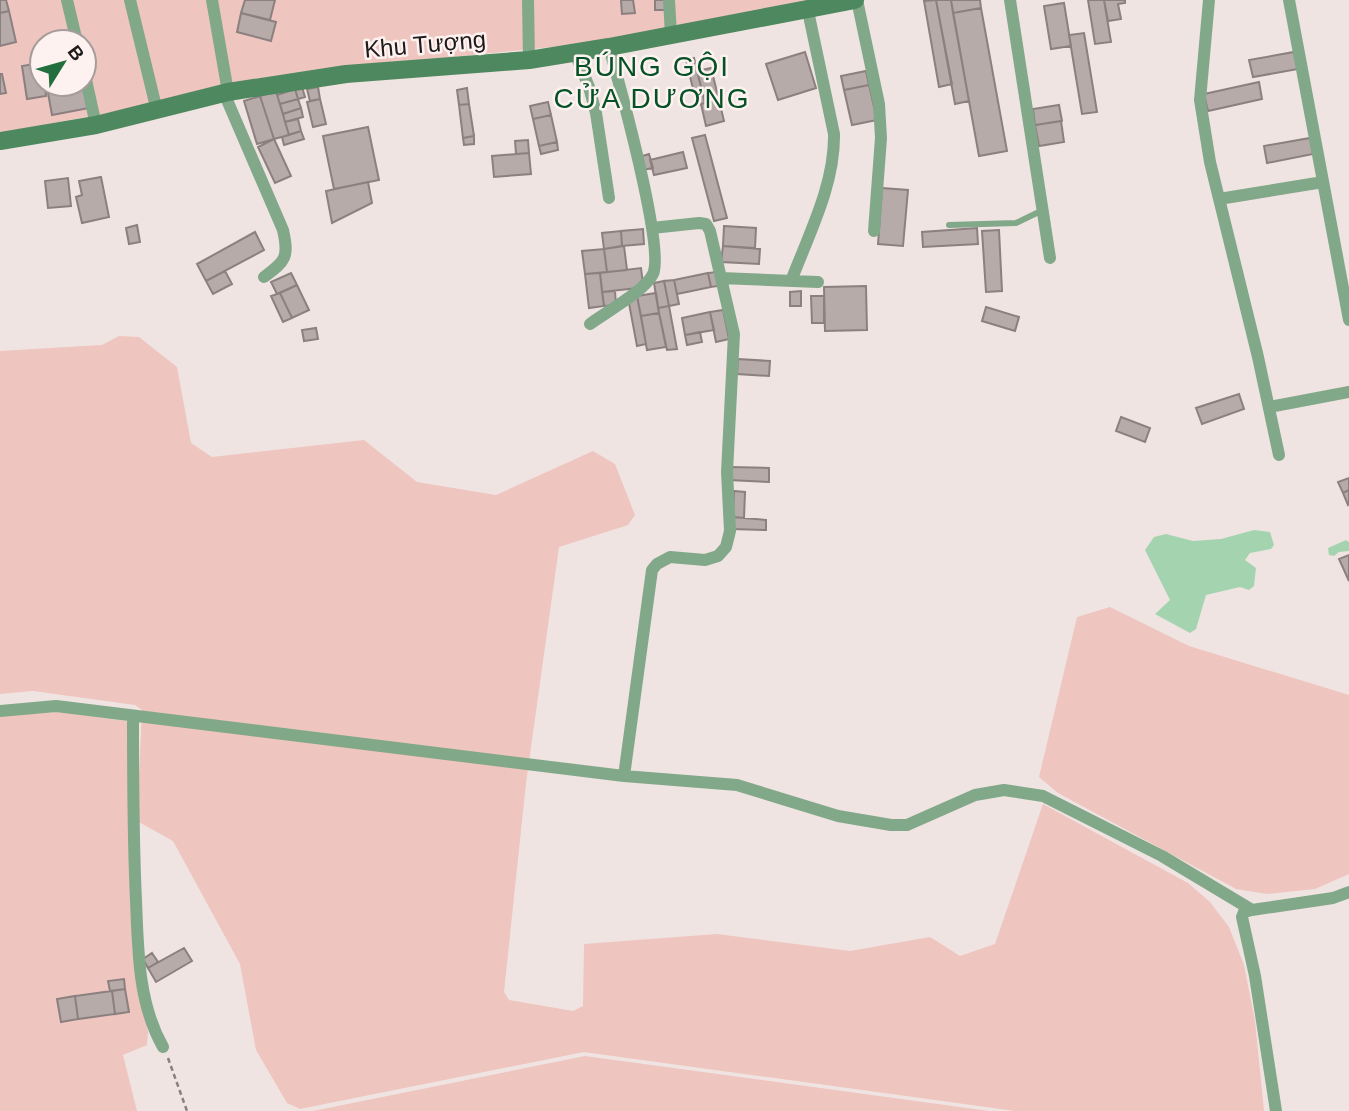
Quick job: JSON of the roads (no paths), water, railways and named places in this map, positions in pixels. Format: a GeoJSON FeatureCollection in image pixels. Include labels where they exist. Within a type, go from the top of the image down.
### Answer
{"type":"FeatureCollection","features":[{"type":"Feature","properties":{"kind":"street"},"geometry":{"type":"LineString","coordinates":[[67,0],[74,28]]}},
{"type":"Feature","properties":{"kind":"street"},"geometry":{"type":"LineString","coordinates":[[130,0],[157,111]]}},
{"type":"Feature","properties":{"kind":"street"},"geometry":{"type":"LineString","coordinates":[[212,0],[226,93],[283,230],[286,255],[281,265],[264,277]]}},
{"type":"Feature","properties":{"kind":"street"},"geometry":{"type":"LineString","coordinates":[[528,0],[528,60]]}},
{"type":"Feature","properties":{"kind":"street"},"geometry":{"type":"LineString","coordinates":[[669,0],[671,35]]}},
{"type":"Feature","properties":{"kind":"street"},"geometry":{"type":"LineString","coordinates":[[856,0],[879,104],[881,127],[874,231]]}},
{"type":"Feature","properties":{"kind":"street","name":"Khu Tượng"},"geometry":{"type":"LineString","coordinates":[[0,141],[96,125],[226,93],[346,74],[528,60],[808,11],[856,0]]}},
{"type":"Feature","properties":{"kind":"street"},"geometry":{"type":"LineString","coordinates":[[1010,0],[1051,258]]}},
{"type":"Feature","properties":{"kind":"street"},"geometry":{"type":"LineString","coordinates":[[1209,0],[1200,100],[1210,162],[1279,455]]}},
{"type":"Feature","properties":{"kind":"street"},"geometry":{"type":"LineString","coordinates":[[1289,0],[1349,320]]}},
{"type":"Feature","properties":{"kind":"street"},"geometry":{"type":"LineString","coordinates":[[791,281],[817,212],[834,151],[834,134],[808,11]]}},
{"type":"Feature","properties":{"kind":"street"},"geometry":{"type":"LineString","coordinates":[[590,324],[646,284],[656,263],[652,228],[636,149],[609,47]]}},
{"type":"Feature","properties":{"kind":"street"},"geometry":{"type":"LineString","coordinates":[[575,53],[596,113],[609,198]]}},
{"type":"Feature","properties":{"kind":"street"},"geometry":{"type":"LineString","coordinates":[[90,98],[96,125]]}},
{"type":"Feature","properties":{"kind":"street"},"geometry":{"type":"LineString","coordinates":[[1219,199],[1323,182]]}},
{"type":"Feature","properties":{"kind":"street"},"geometry":{"type":"LineString","coordinates":[[624,776],[652,570],[670,557],[711,559],[722,552],[729,539],[730,501],[727,472],[734,334],[710,231],[706,224],[699,223],[652,228]]}},
{"type":"Feature","properties":{"kind":"street"},"geometry":{"type":"LineString","coordinates":[[721,278],[818,282]]}},
{"type":"Feature","properties":{"kind":"street"},"geometry":{"type":"LineString","coordinates":[[1269,407],[1349,392]]}},
{"type":"Feature","properties":{"kind":"street"},"geometry":{"type":"LineString","coordinates":[[0,710],[57,706],[624,776],[737,785],[838,816],[891,825],[907,825],[975,795],[1004,790],[1023,792],[1044,796],[1162,856],[1252,910]]}},
{"type":"Feature","properties":{"kind":"street"},"geometry":{"type":"LineString","coordinates":[[133,717],[133,846],[139,964],[155,1032],[163,1047]]}},
{"type":"Feature","properties":{"kind":"street"},"geometry":{"type":"LineString","coordinates":[[1276,1111],[1255,976],[1242,917],[1244,912],[1252,910],[1334,898],[1349,892]]}},
{"type":"Feature","properties":{"kind":"lane"},"geometry":{"type":"LineString","coordinates":[[949,225],[1016,223],[1043,210]]}},
{"type":"Feature","properties":{"kind":"district","name":"BÚNG GỘI CỬA DƯƠNG"},"geometry":{"type":"Point","coordinates":[652,82]}}]}
